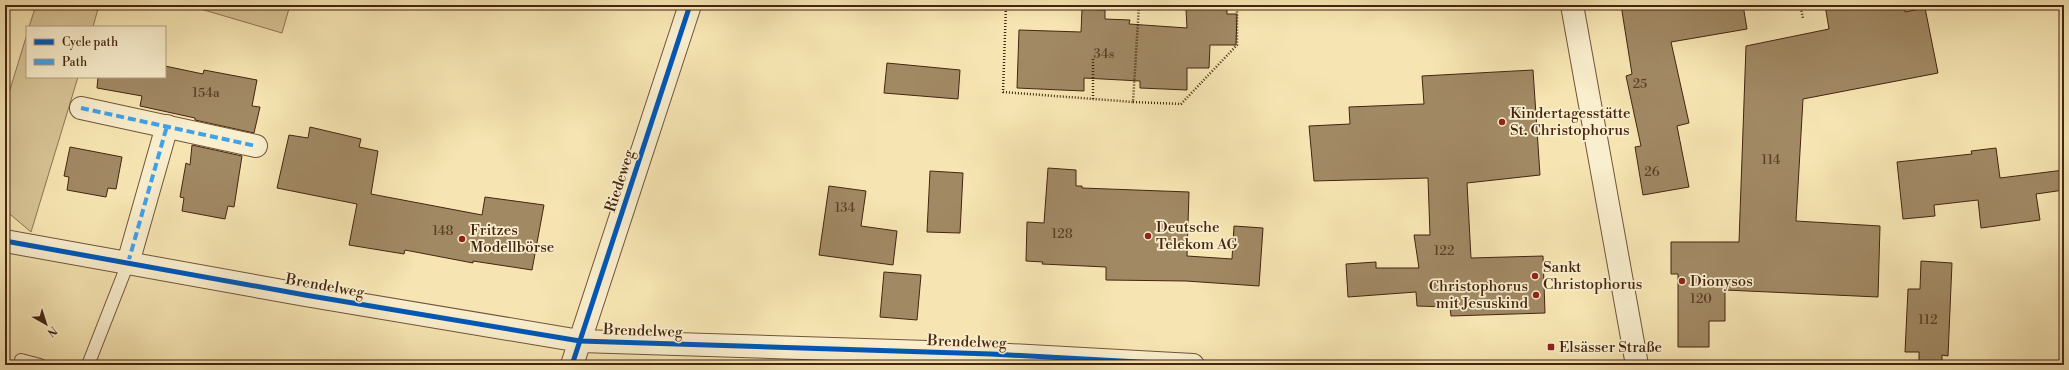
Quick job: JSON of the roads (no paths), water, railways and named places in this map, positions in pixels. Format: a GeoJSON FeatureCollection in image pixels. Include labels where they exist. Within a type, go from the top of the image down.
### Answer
{"type":"FeatureCollection","features":[{"type":"Feature","properties":{"kind":"street","name":"Riedeweg"},"geometry":{"type":"LineString","coordinates":[[572,365],[690,5]]}},
{"type":"Feature","properties":{"kind":"street"},"geometry":{"type":"LineString","coordinates":[[1572,5],[1637,365]]}},
{"type":"Feature","properties":{"kind":"street"},"geometry":{"type":"LineString","coordinates":[[81,108],[256,146]]}},
{"type":"Feature","properties":{"kind":"street"},"geometry":{"type":"LineString","coordinates":[[128,263],[167,126]]}},
{"type":"Feature","properties":{"kind":"street","name":"Brendelweg"},"geometry":{"type":"LineString","coordinates":[[5,241],[305,295],[580,341],[990,360],[1194,365]]}},
{"type":"Feature","properties":{"kind":"lane"},"geometry":{"type":"LineString","coordinates":[[88,365],[128,263]]}},
{"type":"Feature","properties":{"kind":"lane"},"geometry":{"type":"LineString","coordinates":[[21,360],[40,365]]}},
{"type":"Feature","properties":{"kind":"place","name":"Kindertagesstätte St. Christophorus"},"geometry":{"type":"Point","coordinates":[1502,122]}},
{"type":"Feature","properties":{"kind":"place","name":"Deutsche Telekom AG"},"geometry":{"type":"Point","coordinates":[1148,236]}},
{"type":"Feature","properties":{"kind":"place","name":"Fritzes Modellbörse"},"geometry":{"type":"Point","coordinates":[462,239]}},
{"type":"Feature","properties":{"kind":"place","name":"Sankt Christophorus"},"geometry":{"type":"Point","coordinates":[1535,276]}},
{"type":"Feature","properties":{"kind":"place","name":"Dionysos"},"geometry":{"type":"Point","coordinates":[1682,281]}},
{"type":"Feature","properties":{"kind":"place","name":"Christophorus mit Jesuskind"},"geometry":{"type":"Point","coordinates":[1536,295]}},
{"type":"Feature","properties":{"kind":"place","name":"Elsässer Straße"},"geometry":{"type":"Point","coordinates":[1551,347]}}]}
